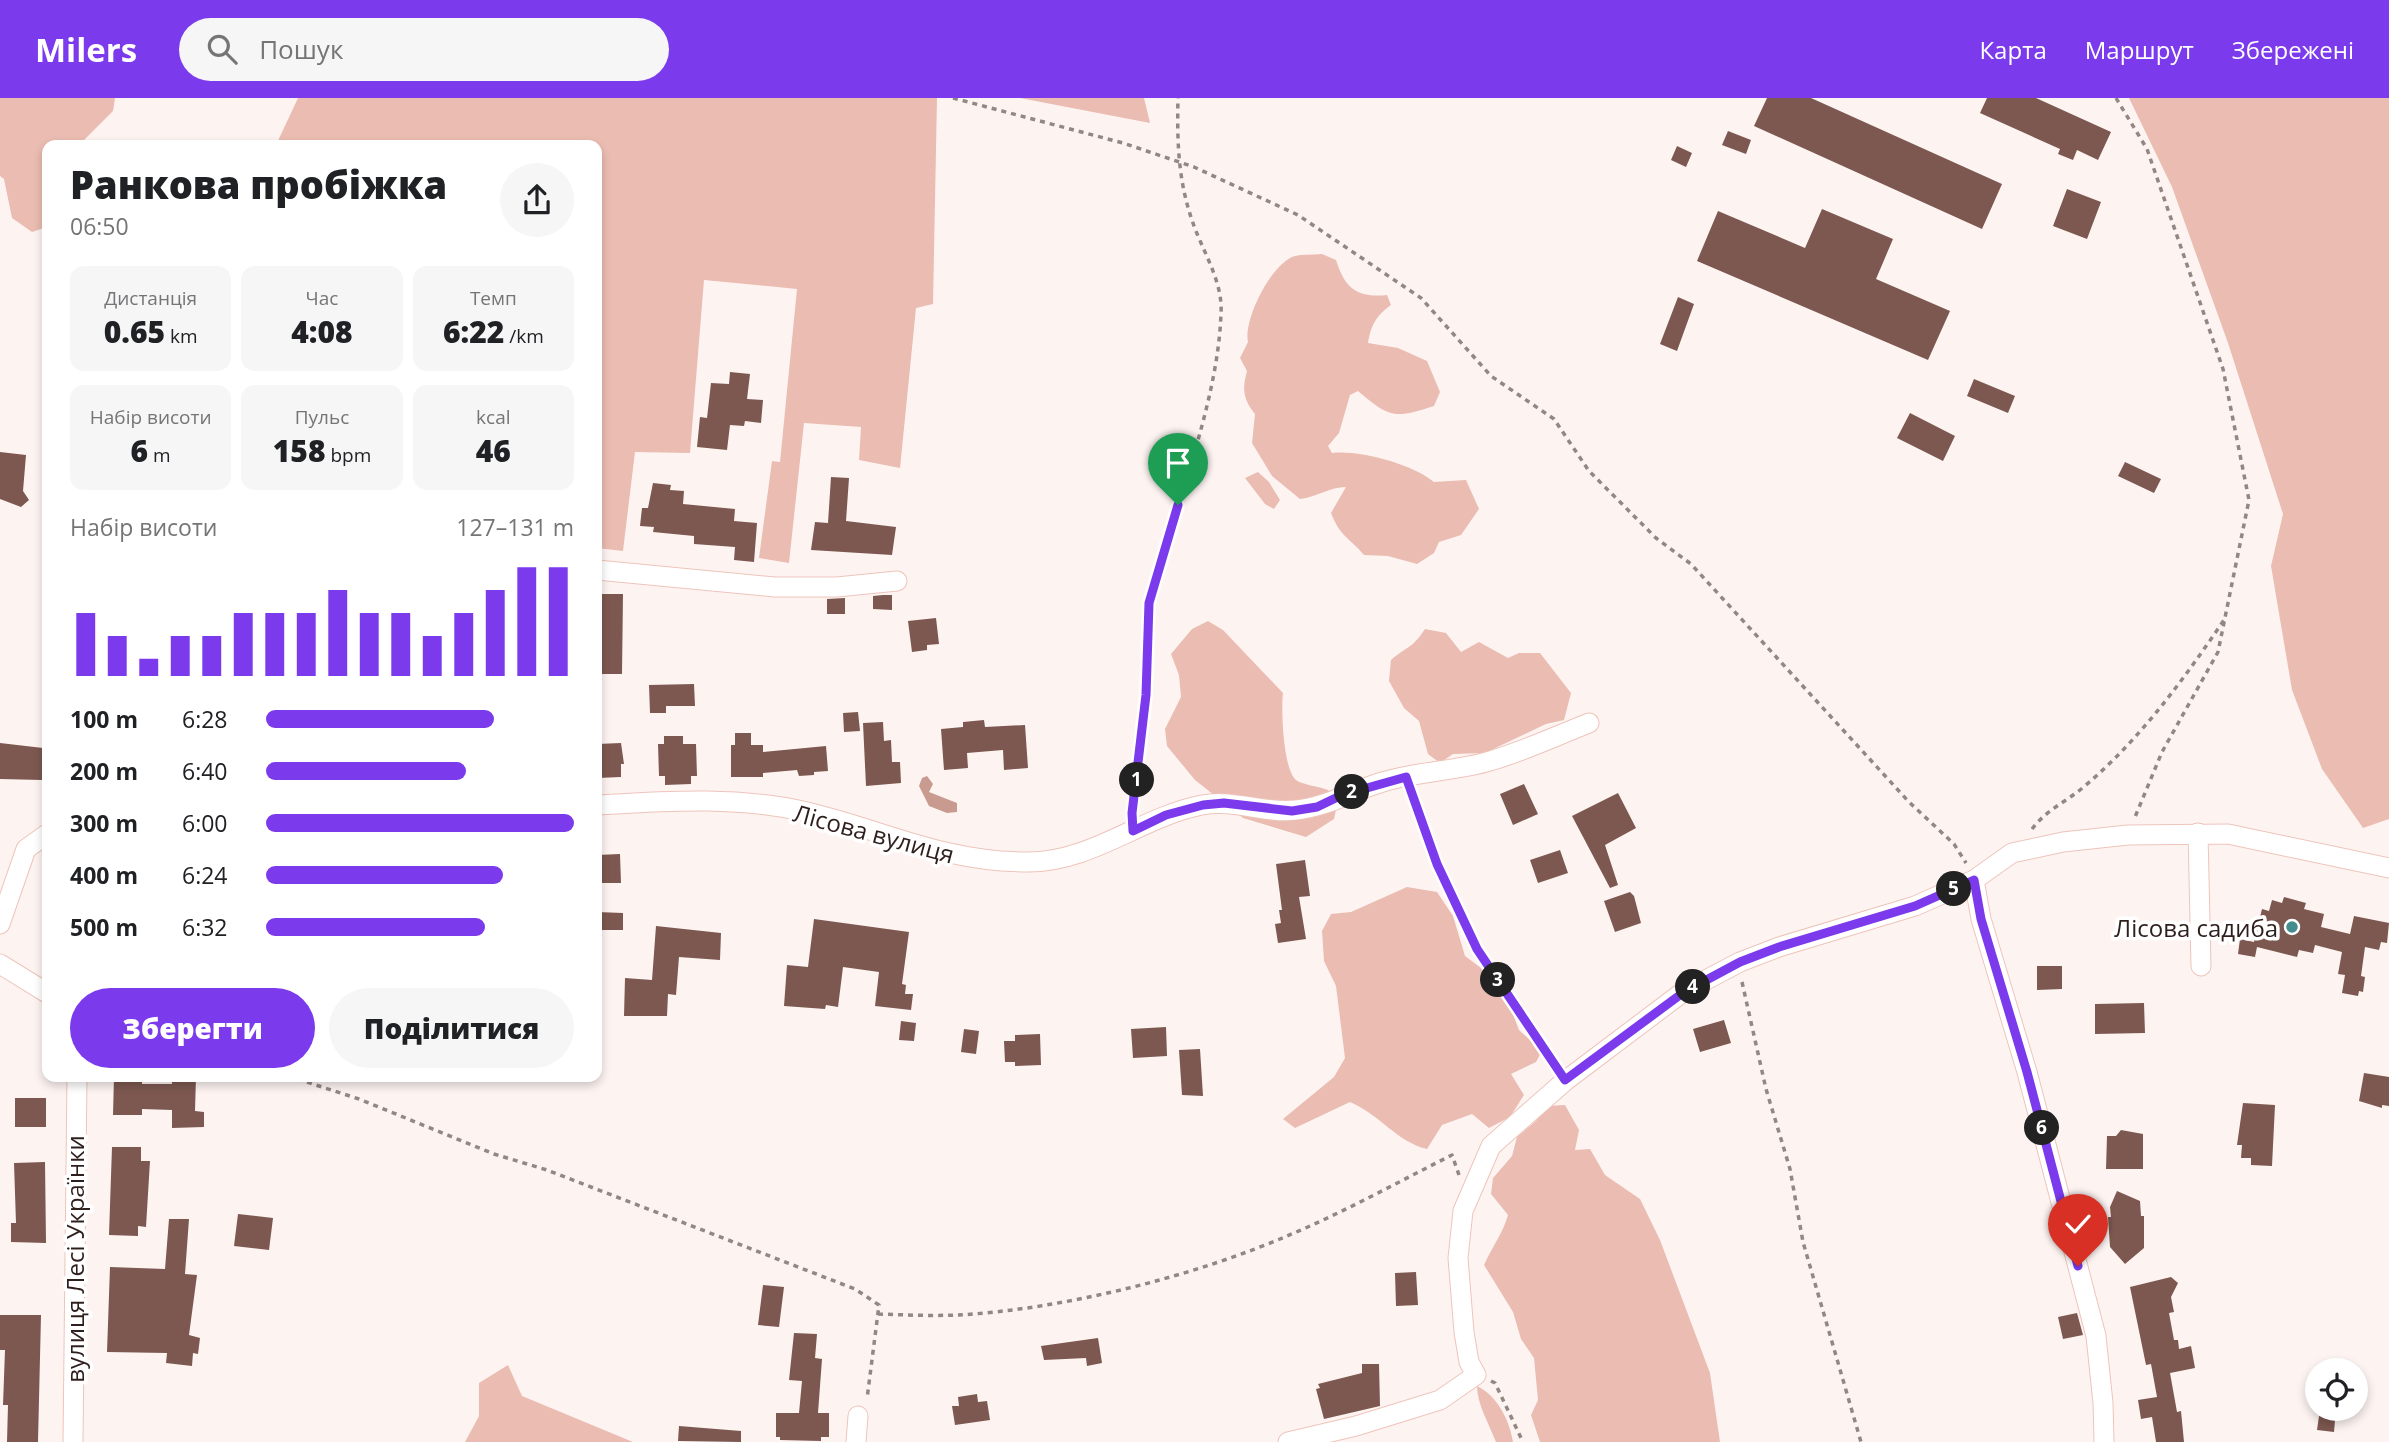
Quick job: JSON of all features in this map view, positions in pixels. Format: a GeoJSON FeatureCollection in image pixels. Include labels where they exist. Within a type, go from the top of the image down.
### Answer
{"type":"FeatureCollection","features":[{"type":"Feature","properties":{"kind":"street"},"geometry":{"type":"LineString","coordinates":[[602,570],[775,587],[836,587],[897,581]]}},
{"type":"Feature","properties":{"kind":"street","name":"Лісова вулиця"},"geometry":{"type":"LineString","coordinates":[[602,805],[684,800],[750,802],[808,813],[955,857],[1029,862],[1076,855],[1166,815],[1203,805],[1224,803],[1292,811],[1317,807],[1342,795],[1406,777],[1489,762],[1589,723]]}},
{"type":"Feature","properties":{"kind":"street"},"geometry":{"type":"LineString","coordinates":[[2198,833],[2201,966]]}},
{"type":"Feature","properties":{"kind":"street"},"geometry":{"type":"LineString","coordinates":[[1288,1442],[1356,1426],[1440,1400],[1476,1374],[1469,1362],[1464,1332],[1458,1258],[1463,1211],[1491,1146],[1565,1080],[1684,992],[1740,962],[1779,947],[1915,906],[1974,880],[2012,853],[2063,842],[2128,835],[2228,834],[2389,868]]}},
{"type":"Feature","properties":{"kind":"street"},"geometry":{"type":"LineString","coordinates":[[0,924],[26,849],[42,838]]}},
{"type":"Feature","properties":{"kind":"street"},"geometry":{"type":"LineString","coordinates":[[1974,880],[1981,919],[2027,1072],[2096,1336],[2104,1442]]}},
{"type":"Feature","properties":{"kind":"street"},"geometry":{"type":"LineString","coordinates":[[0,964],[42,990]]}},
{"type":"Feature","properties":{"kind":"street","name":"вулиця Лесі Українки"},"geometry":{"type":"LineString","coordinates":[[73,1442],[77,1082]]}},
{"type":"Feature","properties":{"kind":"street"},"geometry":{"type":"LineString","coordinates":[[856,1442],[858,1416]]}},
{"type":"Feature","properties":{"kind":"path"},"geometry":{"type":"LineString","coordinates":[[953,98],[1123,142],[1177,162],[1298,215],[1421,298],[1491,376],[1555,419],[1589,471],[1656,538],[1691,564],[1909,802],[1954,844],[1974,880]]}},
{"type":"Feature","properties":{"kind":"path"},"geometry":{"type":"LineString","coordinates":[[1133,831],[1132,813],[1146,695],[1149,603],[1217,357],[1222,310],[1216,278],[1192,222],[1177,162],[1178,98]]}},
{"type":"Feature","properties":{"kind":"path"},"geometry":{"type":"LineString","coordinates":[[2116,98],[2147,149],[2223,369],[2249,500],[2218,652],[2162,752],[2128,835]]}},
{"type":"Feature","properties":{"kind":"path"},"geometry":{"type":"LineString","coordinates":[[2012,853],[2043,815],[2086,785],[2171,697],[2225,618]]}},
{"type":"Feature","properties":{"kind":"path"},"geometry":{"type":"LineString","coordinates":[[1406,777],[1437,864],[1477,949],[1565,1080]]}},
{"type":"Feature","properties":{"kind":"path"},"geometry":{"type":"LineString","coordinates":[[1740,962],[1744,999],[1790,1169],[1803,1242],[1861,1442]]}},
{"type":"Feature","properties":{"kind":"path"},"geometry":{"type":"LineString","coordinates":[[306,1082],[384,1108],[494,1154],[547,1170],[855,1289],[879,1306],[867,1403],[858,1416]]}},
{"type":"Feature","properties":{"kind":"path"},"geometry":{"type":"LineString","coordinates":[[878,1314],[958,1315],[1022,1308],[1128,1287],[1202,1266],[1294,1233],[1452,1155],[1467,1200]]}},
{"type":"Feature","properties":{"kind":"path"},"geometry":{"type":"LineString","coordinates":[[1476,1374],[1495,1383],[1523,1442]]}},
{"type":"Feature","properties":{"kind":"shaded area"},"geometry":{"type":"Polygon","coordinates":[[[0,98],[115,98],[113,111],[84,140],[42,140],[42,229],[32,232],[12,218],[4,179],[0,176],[0,98]]]}},
{"type":"Feature","properties":{"kind":"shaded area"},"geometry":{"type":"Polygon","coordinates":[[[298,98],[937,98],[933,304],[916,308],[900,468],[859,460],[861,427],[804,423],[789,563],[759,558],[772,461],[780,462],[797,289],[704,280],[690,453],[635,452],[623,551],[602,549],[602,140],[278,140],[298,98]]]}},
{"type":"Feature","properties":{"kind":"shaded area"},"geometry":{"type":"Polygon","coordinates":[[[1020,98],[1144,98],[1150,123],[1020,98]]]}},
{"type":"Feature","properties":{"kind":"shaded area"},"geometry":{"type":"Polygon","coordinates":[[[2129,98],[2389,98],[2389,819],[2363,828],[2322,769],[2292,690],[2271,566],[2283,514],[2228,343],[2172,187],[2129,98]]]}},
{"type":"Feature","properties":{"kind":"shaded area"},"geometry":{"type":"Polygon","coordinates":[[[1322,254],[1336,260],[1343,278],[1353,289],[1367,295],[1387,295],[1391,305],[1375,321],[1368,343],[1398,348],[1427,361],[1440,392],[1434,406],[1401,414],[1378,407],[1358,391],[1350,395],[1339,433],[1328,446],[1332,453],[1357,454],[1385,460],[1413,469],[1434,482],[1466,480],[1479,509],[1461,535],[1439,542],[1434,553],[1417,564],[1388,556],[1364,555],[1342,532],[1331,513],[1346,487],[1300,499],[1272,476],[1252,443],[1255,414],[1246,399],[1244,383],[1247,371],[1240,358],[1248,342],[1250,320],[1261,293],[1277,269],[1298,255],[1322,254]]]}},
{"type":"Feature","properties":{"kind":"shaded area"},"geometry":{"type":"Polygon","coordinates":[[[1258,472],[1269,482],[1280,500],[1274,509],[1265,504],[1245,478],[1258,472]]]}},
{"type":"Feature","properties":{"kind":"shaded area"},"geometry":{"type":"Polygon","coordinates":[[[1208,621],[1223,630],[1283,693],[1284,739],[1292,774],[1299,782],[1328,790],[1337,805],[1334,819],[1306,837],[1243,818],[1195,780],[1167,746],[1165,729],[1181,697],[1179,675],[1171,654],[1192,629],[1208,621]]]}},
{"type":"Feature","properties":{"kind":"shaded area"},"geometry":{"type":"Polygon","coordinates":[[[1425,629],[1446,633],[1461,652],[1479,642],[1508,658],[1519,653],[1540,653],[1571,693],[1564,720],[1546,724],[1485,753],[1453,754],[1440,763],[1428,754],[1419,721],[1404,708],[1389,681],[1391,660],[1413,644],[1425,629]]]}},
{"type":"Feature","properties":{"kind":"shaded area"},"geometry":{"type":"Polygon","coordinates":[[[927,776],[933,784],[929,792],[957,803],[957,812],[947,813],[929,806],[919,786],[922,778],[927,776]]]}},
{"type":"Feature","properties":{"kind":"shaded area"},"geometry":{"type":"Polygon","coordinates":[[[1407,887],[1437,892],[1453,916],[1465,956],[1493,977],[1509,1004],[1519,1030],[1542,1051],[1536,1062],[1511,1074],[1524,1095],[1510,1117],[1489,1128],[1472,1114],[1442,1125],[1427,1149],[1406,1140],[1370,1113],[1350,1102],[1295,1128],[1283,1119],[1334,1077],[1345,1058],[1336,986],[1324,961],[1322,931],[1331,914],[1351,912],[1407,887]]]}},
{"type":"Feature","properties":{"kind":"shaded area"},"geometry":{"type":"Polygon","coordinates":[[[1565,1105],[1579,1130],[1575,1150],[1590,1149],[1605,1175],[1640,1199],[1660,1240],[1710,1373],[1720,1442],[1540,1442],[1531,1415],[1538,1400],[1534,1358],[1521,1339],[1513,1312],[1484,1265],[1508,1215],[1491,1194],[1493,1178],[1512,1156],[1517,1137],[1536,1121],[1547,1106],[1565,1105]]]}},
{"type":"Feature","properties":{"kind":"shaded area"},"geometry":{"type":"Polygon","coordinates":[[[508,1365],[522,1396],[633,1442],[465,1442],[479,1416],[479,1383],[508,1365]]]}},
{"type":"Feature","properties":{"kind":"shaded area"},"geometry":{"type":"Polygon","coordinates":[[[1477,1386],[1496,1402],[1509,1426],[1513,1442],[1496,1442],[1481,1407],[1477,1386]]]}},
{"type":"Feature","properties":{"kind":"building"},"geometry":{"type":"Polygon","coordinates":[[[1767,98],[1811,98],[2002,184],[1982,229],[1754,126],[1767,98]]]}},
{"type":"Feature","properties":{"kind":"building"},"geometry":{"type":"Polygon","coordinates":[[[1987,98],[2036,98],[2111,132],[2098,160],[2077,150],[2073,160],[2058,154],[2060,149],[1980,113],[1987,98]]]}},
{"type":"Feature","properties":{"kind":"building"},"geometry":{"type":"Polygon","coordinates":[[[1728,131],[1751,140],[1746,154],[1722,145],[1728,131]]]}},
{"type":"Feature","properties":{"kind":"building"},"geometry":{"type":"Polygon","coordinates":[[[1677,146],[1692,153],[1686,167],[1671,160],[1677,146]]]}},
{"type":"Feature","properties":{"kind":"building"},"geometry":{"type":"Polygon","coordinates":[[[2067,189],[2101,202],[2087,239],[2053,226],[2067,189]]]}},
{"type":"Feature","properties":{"kind":"building"},"geometry":{"type":"Polygon","coordinates":[[[1822,209],[1893,239],[1876,279],[1950,311],[1928,360],[1697,261],[1718,211],[1805,248],[1822,209]]]}},
{"type":"Feature","properties":{"kind":"building"},"geometry":{"type":"Polygon","coordinates":[[[1678,297],[1694,304],[1677,351],[1660,344],[1678,297]]]}},
{"type":"Feature","properties":{"kind":"building"},"geometry":{"type":"Polygon","coordinates":[[[730,372],[750,374],[747,399],[763,400],[761,423],[745,421],[744,426],[730,425],[727,450],[697,447],[700,417],[707,418],[711,383],[729,384],[730,372]]]}},
{"type":"Feature","properties":{"kind":"building"},"geometry":{"type":"Polygon","coordinates":[[[1974,379],[2015,396],[2008,413],[1967,396],[1974,379]]]}},
{"type":"Feature","properties":{"kind":"building"},"geometry":{"type":"Polygon","coordinates":[[[1910,413],[1955,436],[1943,461],[1897,438],[1910,413]]]}},
{"type":"Feature","properties":{"kind":"building"},"geometry":{"type":"Polygon","coordinates":[[[0,452],[26,455],[23,491],[29,500],[21,507],[0,499],[0,452]]]}},
{"type":"Feature","properties":{"kind":"building"},"geometry":{"type":"Polygon","coordinates":[[[2125,462],[2161,479],[2154,493],[2118,476],[2125,462]]]}},
{"type":"Feature","properties":{"kind":"building"},"geometry":{"type":"Polygon","coordinates":[[[831,477],[849,478],[846,521],[896,527],[892,555],[811,550],[815,522],[828,523],[831,477]]]}},
{"type":"Feature","properties":{"kind":"building"},"geometry":{"type":"Polygon","coordinates":[[[653,483],[671,485],[670,490],[684,491],[683,504],[735,509],[734,521],[757,523],[754,562],[734,560],[735,547],[694,544],[694,536],[653,532],[654,527],[640,526],[642,508],[648,508],[653,483]]]}},
{"type":"Feature","properties":{"kind":"building"},"geometry":{"type":"Polygon","coordinates":[[[602,594],[623,594],[622,674],[602,674],[602,594]]]}},
{"type":"Feature","properties":{"kind":"building"},"geometry":{"type":"Polygon","coordinates":[[[892,595],[892,610],[873,609],[873,596],[892,595]]]}},
{"type":"Feature","properties":{"kind":"building"},"geometry":{"type":"Polygon","coordinates":[[[845,598],[845,614],[827,614],[827,599],[845,598]]]}},
{"type":"Feature","properties":{"kind":"building"},"geometry":{"type":"Polygon","coordinates":[[[936,618],[939,644],[927,645],[927,650],[912,652],[908,621],[936,618]]]}},
{"type":"Feature","properties":{"kind":"building"},"geometry":{"type":"Polygon","coordinates":[[[694,684],[695,706],[666,706],[666,713],[650,713],[649,685],[694,684]]]}},
{"type":"Feature","properties":{"kind":"building"},"geometry":{"type":"Polygon","coordinates":[[[858,712],[860,731],[844,732],[843,713],[858,712]]]}},
{"type":"Feature","properties":{"kind":"building"},"geometry":{"type":"Polygon","coordinates":[[[984,720],[985,727],[1025,725],[1028,768],[1004,770],[1003,750],[967,753],[968,768],[944,770],[941,729],[963,727],[963,722],[984,720]]]}},
{"type":"Feature","properties":{"kind":"building"},"geometry":{"type":"Polygon","coordinates":[[[883,722],[884,741],[891,740],[892,762],[900,762],[901,783],[866,786],[863,723],[883,722]]]}},
{"type":"Feature","properties":{"kind":"building"},"geometry":{"type":"Polygon","coordinates":[[[735,733],[751,733],[751,745],[763,745],[763,752],[826,746],[828,771],[799,776],[797,770],[763,773],[763,777],[731,777],[731,745],[735,745],[735,733]]]}},
{"type":"Feature","properties":{"kind":"building"},"geometry":{"type":"Polygon","coordinates":[[[664,736],[683,736],[683,744],[696,744],[697,776],[691,776],[691,784],[665,785],[665,776],[659,776],[658,744],[664,744],[664,736]]]}},
{"type":"Feature","properties":{"kind":"building"},"geometry":{"type":"Polygon","coordinates":[[[0,743],[42,748],[42,780],[0,779],[0,743]]]}},
{"type":"Feature","properties":{"kind":"building"},"geometry":{"type":"Polygon","coordinates":[[[621,743],[624,764],[621,764],[621,777],[602,778],[602,744],[621,743]]]}},
{"type":"Feature","properties":{"kind":"building"},"geometry":{"type":"Polygon","coordinates":[[[1524,784],[1538,814],[1513,825],[1500,794],[1524,784]]]}},
{"type":"Feature","properties":{"kind":"building"},"geometry":{"type":"Polygon","coordinates":[[[1618,793],[1636,828],[1605,845],[1618,885],[1610,888],[1572,816],[1618,793]]]}},
{"type":"Feature","properties":{"kind":"building"},"geometry":{"type":"Polygon","coordinates":[[[1560,850],[1568,873],[1538,883],[1530,860],[1560,850]]]}},
{"type":"Feature","properties":{"kind":"building"},"geometry":{"type":"Polygon","coordinates":[[[620,854],[621,883],[602,883],[602,855],[620,854]]]}},
{"type":"Feature","properties":{"kind":"building"},"geometry":{"type":"Polygon","coordinates":[[[1305,860],[1310,896],[1299,897],[1306,939],[1278,943],[1275,924],[1281,923],[1279,910],[1282,910],[1276,864],[1305,860]]]}},
{"type":"Feature","properties":{"kind":"building"},"geometry":{"type":"Polygon","coordinates":[[[1630,892],[1634,896],[1641,923],[1615,932],[1604,901],[1630,892]]]}},
{"type":"Feature","properties":{"kind":"building"},"geometry":{"type":"Polygon","coordinates":[[[2284,897],[2306,903],[2304,909],[2324,914],[2321,927],[2350,934],[2354,916],[2389,923],[2387,943],[2381,942],[2379,950],[2365,947],[2361,976],[2365,977],[2363,992],[2359,991],[2358,996],[2342,993],[2345,975],[2338,974],[2342,952],[2315,945],[2313,953],[2299,950],[2297,957],[2257,947],[2255,957],[2238,954],[2240,939],[2254,942],[2262,909],[2269,911],[2272,900],[2282,903],[2284,897]]]}},
{"type":"Feature","properties":{"kind":"building"},"geometry":{"type":"Polygon","coordinates":[[[602,912],[623,913],[623,930],[602,930],[602,912]]]}},
{"type":"Feature","properties":{"kind":"building"},"geometry":{"type":"Polygon","coordinates":[[[814,919],[909,932],[902,984],[906,985],[905,994],[913,994],[911,1010],[875,1006],[879,972],[843,967],[838,1007],[826,1005],[825,1009],[784,1006],[787,965],[808,967],[814,919]]]}},
{"type":"Feature","properties":{"kind":"building"},"geometry":{"type":"Polygon","coordinates":[[[656,926],[721,933],[720,960],[679,957],[676,995],[668,994],[667,1016],[624,1016],[625,978],[652,980],[656,926]]]}},
{"type":"Feature","properties":{"kind":"building"},"geometry":{"type":"Polygon","coordinates":[[[2037,966],[2062,966],[2062,989],[2037,990],[2037,966]]]}},
{"type":"Feature","properties":{"kind":"building"},"geometry":{"type":"Polygon","coordinates":[[[2144,1003],[2145,1033],[2095,1034],[2095,1004],[2144,1003]]]}},
{"type":"Feature","properties":{"kind":"building"},"geometry":{"type":"Polygon","coordinates":[[[1724,1020],[1731,1043],[1700,1052],[1693,1029],[1724,1020]]]}},
{"type":"Feature","properties":{"kind":"building"},"geometry":{"type":"Polygon","coordinates":[[[901,1021],[916,1023],[914,1041],[899,1040],[901,1021]]]}},
{"type":"Feature","properties":{"kind":"building"},"geometry":{"type":"Polygon","coordinates":[[[1166,1027],[1167,1056],[1133,1058],[1131,1029],[1166,1027]]]}},
{"type":"Feature","properties":{"kind":"building"},"geometry":{"type":"Polygon","coordinates":[[[964,1029],[979,1031],[976,1054],[961,1052],[964,1029]]]}},
{"type":"Feature","properties":{"kind":"building"},"geometry":{"type":"Polygon","coordinates":[[[1040,1034],[1041,1065],[1015,1066],[1015,1062],[1005,1062],[1004,1041],[1015,1041],[1015,1035],[1040,1034]]]}},
{"type":"Feature","properties":{"kind":"building"},"geometry":{"type":"Polygon","coordinates":[[[1200,1049],[1203,1096],[1182,1095],[1179,1050],[1200,1049]]]}},
{"type":"Feature","properties":{"kind":"building"},"geometry":{"type":"Polygon","coordinates":[[[2364,1073],[2389,1077],[2389,1106],[2382,1105],[2382,1108],[2359,1101],[2364,1073]]]}},
{"type":"Feature","properties":{"kind":"building"},"geometry":{"type":"Polygon","coordinates":[[[114,1082],[196,1082],[195,1111],[204,1112],[204,1127],[172,1128],[172,1110],[142,1109],[142,1115],[113,1115],[114,1082]]]}},
{"type":"Feature","properties":{"kind":"building"},"geometry":{"type":"Polygon","coordinates":[[[15,1098],[46,1098],[46,1127],[15,1127],[15,1098]]]}},
{"type":"Feature","properties":{"kind":"building"},"geometry":{"type":"Polygon","coordinates":[[[2243,1103],[2275,1105],[2272,1166],[2251,1165],[2251,1158],[2241,1158],[2242,1145],[2237,1145],[2243,1103]]]}},
{"type":"Feature","properties":{"kind":"building"},"geometry":{"type":"Polygon","coordinates":[[[2121,1130],[2143,1134],[2143,1169],[2106,1169],[2107,1136],[2116,1136],[2121,1130]]]}},
{"type":"Feature","properties":{"kind":"building"},"geometry":{"type":"Polygon","coordinates":[[[112,1147],[141,1147],[141,1161],[150,1161],[146,1227],[138,1226],[138,1236],[109,1235],[112,1147]]]}},
{"type":"Feature","properties":{"kind":"building"},"geometry":{"type":"Polygon","coordinates":[[[45,1162],[46,1243],[11,1242],[11,1223],[16,1223],[14,1163],[45,1162]]]}},
{"type":"Feature","properties":{"kind":"building"},"geometry":{"type":"Polygon","coordinates":[[[2117,1191],[2140,1201],[2141,1216],[2144,1216],[2144,1248],[2125,1264],[2110,1247],[2108,1217],[2111,1217],[2110,1207],[2117,1191]]]}},
{"type":"Feature","properties":{"kind":"building"},"geometry":{"type":"Polygon","coordinates":[[[238,1214],[273,1218],[269,1250],[234,1246],[238,1214]]]}},
{"type":"Feature","properties":{"kind":"building"},"geometry":{"type":"Polygon","coordinates":[[[169,1219],[189,1219],[185,1274],[197,1275],[189,1335],[200,1338],[198,1354],[193,1353],[192,1366],[166,1363],[167,1353],[107,1352],[110,1267],[165,1269],[169,1219]]]}},
{"type":"Feature","properties":{"kind":"building"},"geometry":{"type":"Polygon","coordinates":[[[1416,1272],[1418,1305],[1396,1306],[1395,1273],[1416,1272]]]}},
{"type":"Feature","properties":{"kind":"building"},"geometry":{"type":"Polygon","coordinates":[[[2171,1277],[2178,1283],[2171,1297],[2174,1312],[2169,1313],[2174,1340],[2178,1340],[2179,1349],[2191,1346],[2195,1368],[2170,1373],[2177,1412],[2181,1411],[2184,1442],[2156,1442],[2152,1417],[2141,1419],[2138,1400],[2157,1397],[2151,1364],[2146,1365],[2130,1287],[2171,1277]]]}},
{"type":"Feature","properties":{"kind":"building"},"geometry":{"type":"Polygon","coordinates":[[[763,1285],[784,1287],[779,1327],[758,1325],[763,1285]]]}},
{"type":"Feature","properties":{"kind":"building"},"geometry":{"type":"Polygon","coordinates":[[[2077,1313],[2083,1335],[2063,1339],[2058,1317],[2077,1313]]]}},
{"type":"Feature","properties":{"kind":"building"},"geometry":{"type":"Polygon","coordinates":[[[0,1315],[41,1315],[38,1442],[7,1442],[8,1405],[3,1405],[5,1350],[0,1350],[0,1315]]]}},
{"type":"Feature","properties":{"kind":"building"},"geometry":{"type":"Polygon","coordinates":[[[794,1333],[817,1334],[815,1358],[822,1359],[818,1413],[829,1413],[829,1437],[821,1437],[821,1441],[780,1440],[780,1437],[776,1437],[776,1413],[799,1413],[802,1381],[789,1380],[794,1333]]]}},
{"type":"Feature","properties":{"kind":"building"},"geometry":{"type":"Polygon","coordinates":[[[1098,1338],[1102,1363],[1087,1366],[1086,1358],[1044,1360],[1041,1346],[1098,1338]]]}},
{"type":"Feature","properties":{"kind":"building"},"geometry":{"type":"Polygon","coordinates":[[[1362,1364],[1379,1364],[1380,1406],[1324,1419],[1316,1389],[1320,1388],[1318,1384],[1362,1373],[1362,1364]]]}},
{"type":"Feature","properties":{"kind":"building"},"geometry":{"type":"Polygon","coordinates":[[[977,1394],[978,1402],[987,1401],[990,1420],[955,1425],[952,1406],[959,1406],[958,1397],[977,1394]]]}},
{"type":"Feature","properties":{"kind":"building"},"geometry":{"type":"Polygon","coordinates":[[[2318,1421],[2335,1421],[2334,1432],[2317,1430],[2318,1421]]]}},
{"type":"Feature","properties":{"kind":"building"},"geometry":{"type":"Polygon","coordinates":[[[679,1426],[741,1431],[741,1442],[678,1441],[679,1426]]]}},
{"type":"Feature","properties":{"kind":"place","name":"Лісова садиба"},"geometry":{"type":"Point","coordinates":[2292,927]}},
{"type":"Feature","properties":{"kind":"route"},"geometry":{"type":"LineString","coordinates":[[1178,505],[1149,603],[1146,695],[1132,813],[1133,831],[1166,815],[1203,805],[1224,803],[1292,811],[1317,807],[1342,795],[1406,777],[1437,864],[1477,949],[1565,1080],[1684,992],[1740,962],[1779,947],[1915,906],[1974,880],[1981,919],[2027,1072],[2078,1266]]}}]}
